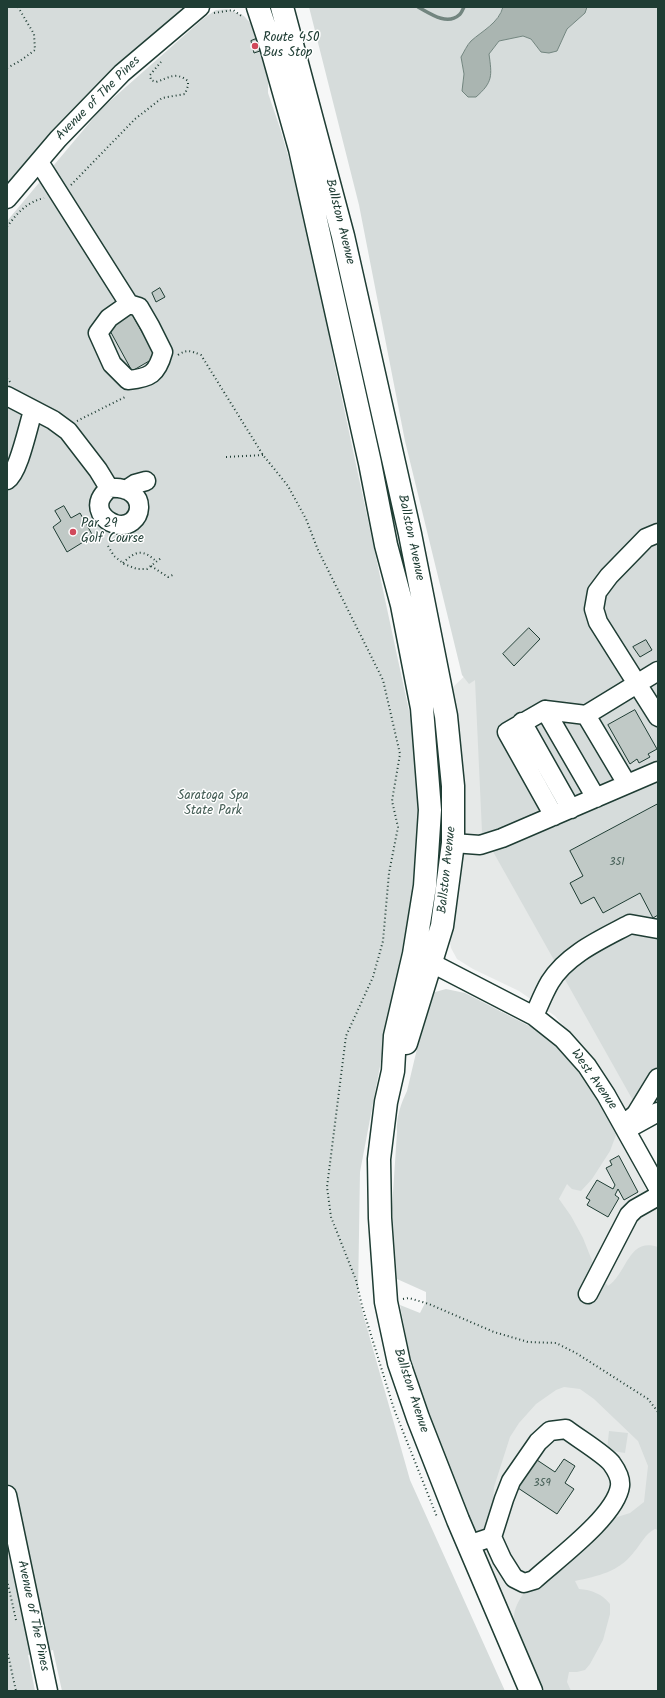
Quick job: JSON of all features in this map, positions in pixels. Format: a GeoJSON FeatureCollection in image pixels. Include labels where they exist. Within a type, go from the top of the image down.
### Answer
{"type":"FeatureCollection","features":[{"type":"Feature","properties":{"kind":"highway","name":"Ballston Avenue"},"geometry":{"type":"LineString","coordinates":[[282,7],[343,236],[410,534],[446,716],[453,786],[453,843],[442,926],[422,958]]}},
{"type":"Feature","properties":{"kind":"highway","name":"Ballston Avenue"},"geometry":{"type":"LineString","coordinates":[[251,12],[271,46],[300,148],[370,463],[386,545],[402,605],[422,708],[430,810],[422,958],[409,1037],[393,1071],[386,1102],[379,1159],[380,1218],[386,1302],[400,1363],[418,1418],[468,1545],[531,1691]]}},
{"type":"Feature","properties":{"kind":"street","name":"Avenue of The Pines"},"geometry":{"type":"LineString","coordinates":[[7,200],[58,139],[122,73],[205,11]]}},
{"type":"Feature","properties":{"kind":"street"},"geometry":{"type":"LineString","coordinates":[[39,162],[130,304]]}},
{"type":"Feature","properties":{"kind":"street"},"geometry":{"type":"LineString","coordinates":[[10,391],[33,410],[53,420],[68,431],[98,470],[109,488]]}},
{"type":"Feature","properties":{"kind":"street"},"geometry":{"type":"LineString","coordinates":[[7,480],[12,477],[19,460],[33,410]]}},
{"type":"Feature","properties":{"kind":"street"},"geometry":{"type":"LineString","coordinates":[[126,490],[135,484],[146,481]]}},
{"type":"Feature","properties":{"kind":"street"},"geometry":{"type":"LineString","coordinates":[[120,487],[134,495],[138,500],[139,510],[134,519],[128,524],[120,525],[111,523],[103,516],[99,507],[101,496],[109,488],[120,487]]}},
{"type":"Feature","properties":{"kind":"street"},"geometry":{"type":"LineString","coordinates":[[658,532],[646,538],[609,576],[597,592],[594,609],[598,622],[658,717]]}},
{"type":"Feature","properties":{"kind":"street"},"geometry":{"type":"LineString","coordinates":[[554,816],[507,732],[545,710],[586,715],[658,671]]}},
{"type":"Feature","properties":{"kind":"street"},"geometry":{"type":"LineString","coordinates":[[545,710],[596,798]]}},
{"type":"Feature","properties":{"kind":"street"},"geometry":{"type":"LineString","coordinates":[[586,715],[627,784]]}},
{"type":"Feature","properties":{"kind":"street"},"geometry":{"type":"LineString","coordinates":[[522,722],[571,809]]}},
{"type":"Feature","properties":{"kind":"street"},"geometry":{"type":"LineString","coordinates":[[453,843],[480,845],[502,838],[658,770]]}},
{"type":"Feature","properties":{"kind":"street"},"geometry":{"type":"LineString","coordinates":[[534,1016],[550,981],[565,964],[584,950],[630,924],[658,929]]}},
{"type":"Feature","properties":{"kind":"street","name":"West Avenue"},"geometry":{"type":"LineString","coordinates":[[422,958],[534,1016],[563,1039],[587,1066],[606,1095],[658,1188]]}},
{"type":"Feature","properties":{"kind":"street"},"geometry":{"type":"LineString","coordinates":[[625,1127],[636,1114],[658,1078]]}},
{"type":"Feature","properties":{"kind":"street"},"geometry":{"type":"LineString","coordinates":[[625,1127],[658,1112]]}},
{"type":"Feature","properties":{"kind":"street"},"geometry":{"type":"LineString","coordinates":[[588,1294],[629,1215],[635,1209],[658,1196]]}},
{"type":"Feature","properties":{"kind":"street"},"geometry":{"type":"LineString","coordinates":[[566,1429],[611,1462],[618,1474],[620,1488],[615,1501],[593,1528],[534,1580],[524,1583],[514,1578],[502,1559],[492,1537],[511,1482],[538,1442],[550,1431],[566,1429]]}},
{"type":"Feature","properties":{"kind":"street","name":"Avenue of The Pines"},"geometry":{"type":"LineString","coordinates":[[7,1495],[48,1691]]}},
{"type":"Feature","properties":{"kind":"street"},"geometry":{"type":"LineString","coordinates":[[468,1545],[492,1537]]}},
{"type":"Feature","properties":{"kind":"path"},"geometry":{"type":"LineString","coordinates":[[7,68],[35,50],[34,34],[18,7]]}},
{"type":"Feature","properties":{"kind":"path"},"geometry":{"type":"LineString","coordinates":[[205,11],[233,10],[251,12]]}},
{"type":"Feature","properties":{"kind":"path"},"geometry":{"type":"LineString","coordinates":[[69,186],[135,119],[162,98],[185,94],[188,81],[181,76],[173,76],[156,82],[151,80],[150,75],[154,68],[162,60]]}},
{"type":"Feature","properties":{"kind":"path"},"geometry":{"type":"LineString","coordinates":[[7,227],[20,210],[36,200],[49,197]]}},
{"type":"Feature","properties":{"kind":"path"},"geometry":{"type":"LineString","coordinates":[[176,356],[184,351],[190,350],[201,355],[263,455],[288,486],[306,519],[318,550],[382,680],[400,754],[392,801],[398,827],[389,873],[383,940],[373,977],[346,1036],[327,1187],[331,1217],[356,1280],[362,1306],[394,1409],[427,1495],[440,1523]]}},
{"type":"Feature","properties":{"kind":"path"},"geometry":{"type":"LineString","coordinates":[[7,378],[10,391]]}},
{"type":"Feature","properties":{"kind":"path"},"geometry":{"type":"LineString","coordinates":[[77,421],[127,396]]}},
{"type":"Feature","properties":{"kind":"path"},"geometry":{"type":"LineString","coordinates":[[226,457],[263,455]]}},
{"type":"Feature","properties":{"kind":"path"},"geometry":{"type":"LineString","coordinates":[[108,546],[114,556],[122,563],[137,569],[148,569],[161,558]]}},
{"type":"Feature","properties":{"kind":"path"},"geometry":{"type":"LineString","coordinates":[[122,563],[131,554],[142,552],[149,555],[157,562]]}},
{"type":"Feature","properties":{"kind":"path"},"geometry":{"type":"LineString","coordinates":[[151,566],[168,577],[175,574]]}},
{"type":"Feature","properties":{"kind":"path"},"geometry":{"type":"LineString","coordinates":[[398,1300],[409,1298],[429,1304],[494,1332],[528,1342],[556,1343],[576,1353],[648,1399],[658,1412]]}},
{"type":"Feature","properties":{"kind":"path"},"geometry":{"type":"LineString","coordinates":[[362,1306],[368,1305]]}},
{"type":"Feature","properties":{"kind":"path"},"geometry":{"type":"LineString","coordinates":[[7,1650],[16,1691]]}},
{"type":"Feature","properties":{"kind":"shaded area"},"geometry":{"type":"Polygon","coordinates":[[[503,7],[587,7],[585,13],[567,29],[557,51],[549,53],[541,52],[531,39],[523,36],[499,41],[489,54],[491,73],[486,87],[476,97],[468,97],[462,91],[464,74],[461,57],[471,41],[498,18],[503,7]]]}},
{"type":"Feature","properties":{"kind":"shaded area"},"geometry":{"type":"Polygon","coordinates":[[[658,493],[658,1059],[629,1116],[590,1057],[555,1016],[519,991],[473,969],[457,959],[451,948],[449,937],[463,822],[460,748],[452,688],[658,493]]]}},
{"type":"Feature","properties":{"kind":"shaded area"},"geometry":{"type":"Polygon","coordinates":[[[603,1110],[658,1211],[658,1691],[538,1691],[456,1499],[536,1245],[603,1110]]]}},
{"type":"Feature","properties":{"kind":"green space"},"geometry":{"type":"Polygon","coordinates":[[[7,7],[186,7],[7,186],[7,7]]]}},
{"type":"Feature","properties":{"kind":"green space"},"geometry":{"type":"Polygon","coordinates":[[[309,7],[503,7],[498,18],[471,41],[461,57],[464,74],[463,84],[491,70],[489,54],[499,41],[523,36],[531,39],[541,52],[557,51],[567,29],[585,13],[587,7],[658,7],[658,1109],[635,1104],[482,832],[475,680],[469,684],[462,675],[405,441],[359,205],[309,7]]]}},
{"type":"Feature","properties":{"kind":"green space","name":"Saratoga Spa State Park"},"geometry":{"type":"Polygon","coordinates":[[[227,9],[244,16],[251,24],[268,81],[268,93],[296,183],[319,279],[334,362],[412,725],[420,801],[415,881],[360,1172],[358,1296],[410,1480],[505,1691],[62,1691],[53,1650],[28,1655],[35,1691],[7,1691],[7,221],[101,109],[204,18],[216,10],[227,9]]]}},
{"type":"Feature","properties":{"kind":"green space"},"geometry":{"type":"Polygon","coordinates":[[[446,989],[465,993],[539,1031],[584,1071],[617,1120],[616,1135],[610,1151],[592,1179],[581,1191],[572,1189],[567,1184],[559,1199],[571,1216],[583,1238],[597,1273],[608,1286],[620,1273],[629,1258],[640,1247],[648,1245],[658,1247],[658,1530],[655,1529],[648,1534],[628,1559],[615,1569],[600,1575],[575,1581],[579,1589],[588,1590],[604,1598],[610,1604],[610,1614],[603,1640],[590,1664],[585,1670],[569,1672],[567,1682],[571,1691],[542,1691],[519,1644],[514,1624],[516,1608],[526,1590],[600,1528],[614,1518],[630,1513],[644,1502],[648,1466],[638,1441],[594,1399],[580,1389],[564,1387],[556,1390],[536,1404],[519,1423],[510,1437],[494,1487],[492,1513],[486,1528],[480,1533],[472,1529],[423,1405],[412,1368],[400,1305],[420,1313],[426,1301],[426,1292],[397,1279],[392,1208],[397,1121],[399,1111],[407,1091],[429,998],[435,992],[446,989]]]}},
{"type":"Feature","properties":{"kind":"green space"},"geometry":{"type":"Polygon","coordinates":[[[609,1431],[628,1433],[625,1453],[607,1450],[609,1431]]]}},
{"type":"Feature","properties":{"kind":"building","name":"Route 450 Bus Stop"},"geometry":{"type":"Polygon","coordinates":[[[256,39],[260,51],[254,53],[251,41],[256,39]]]}},
{"type":"Feature","properties":{"kind":"building"},"geometry":{"type":"Polygon","coordinates":[[[160,288],[165,297],[156,302],[152,293],[160,288]]]}},
{"type":"Feature","properties":{"kind":"building"},"geometry":{"type":"Polygon","coordinates":[[[132,314],[156,357],[132,371],[108,327],[132,314]]]}},
{"type":"Feature","properties":{"kind":"building","name":"Par 29 Golf Course"},"geometry":{"type":"Polygon","coordinates":[[[64,506],[71,518],[80,513],[93,536],[67,552],[53,527],[61,521],[55,511],[64,506]]]}},
{"type":"Feature","properties":{"kind":"building"},"geometry":{"type":"Polygon","coordinates":[[[529,628],[540,639],[514,666],[503,654],[529,628]]]}},
{"type":"Feature","properties":{"kind":"building"},"geometry":{"type":"Polygon","coordinates":[[[646,640],[652,650],[640,657],[633,647],[646,640]]]}},
{"type":"Feature","properties":{"kind":"building"},"geometry":{"type":"Polygon","coordinates":[[[635,710],[657,749],[648,754],[650,757],[639,763],[637,759],[630,764],[608,725],[635,710]]]}},
{"type":"Feature","properties":{"kind":"building"},"geometry":{"type":"Polygon","coordinates":[[[658,804],[658,915],[653,918],[640,893],[603,913],[594,897],[581,904],[570,883],[583,876],[570,851],[658,804]]]}},
{"type":"Feature","properties":{"kind":"building"},"geometry":{"type":"Polygon","coordinates":[[[619,1156],[638,1192],[624,1200],[618,1189],[615,1195],[619,1198],[608,1217],[587,1205],[590,1200],[586,1198],[597,1180],[613,1189],[615,1185],[606,1168],[612,1165],[610,1161],[619,1156]]]}},
{"type":"Feature","properties":{"kind":"building"},"geometry":{"type":"Polygon","coordinates":[[[534,1458],[555,1472],[564,1459],[575,1466],[565,1483],[574,1489],[557,1514],[515,1486],[534,1458]]]}},
{"type":"Feature","properties":{"kind":"waterway"},"geometry":{"type":"LineString","coordinates":[[418,7],[444,19],[454,18],[460,14],[464,7]]}},
{"type":"Feature","properties":{"kind":"place","name":"Route 450 Bus Stop"},"geometry":{"type":"Point","coordinates":[255,46]}},
{"type":"Feature","properties":{"kind":"place","name":"Par 29 Golf Course"},"geometry":{"type":"Point","coordinates":[73,532]}}]}
